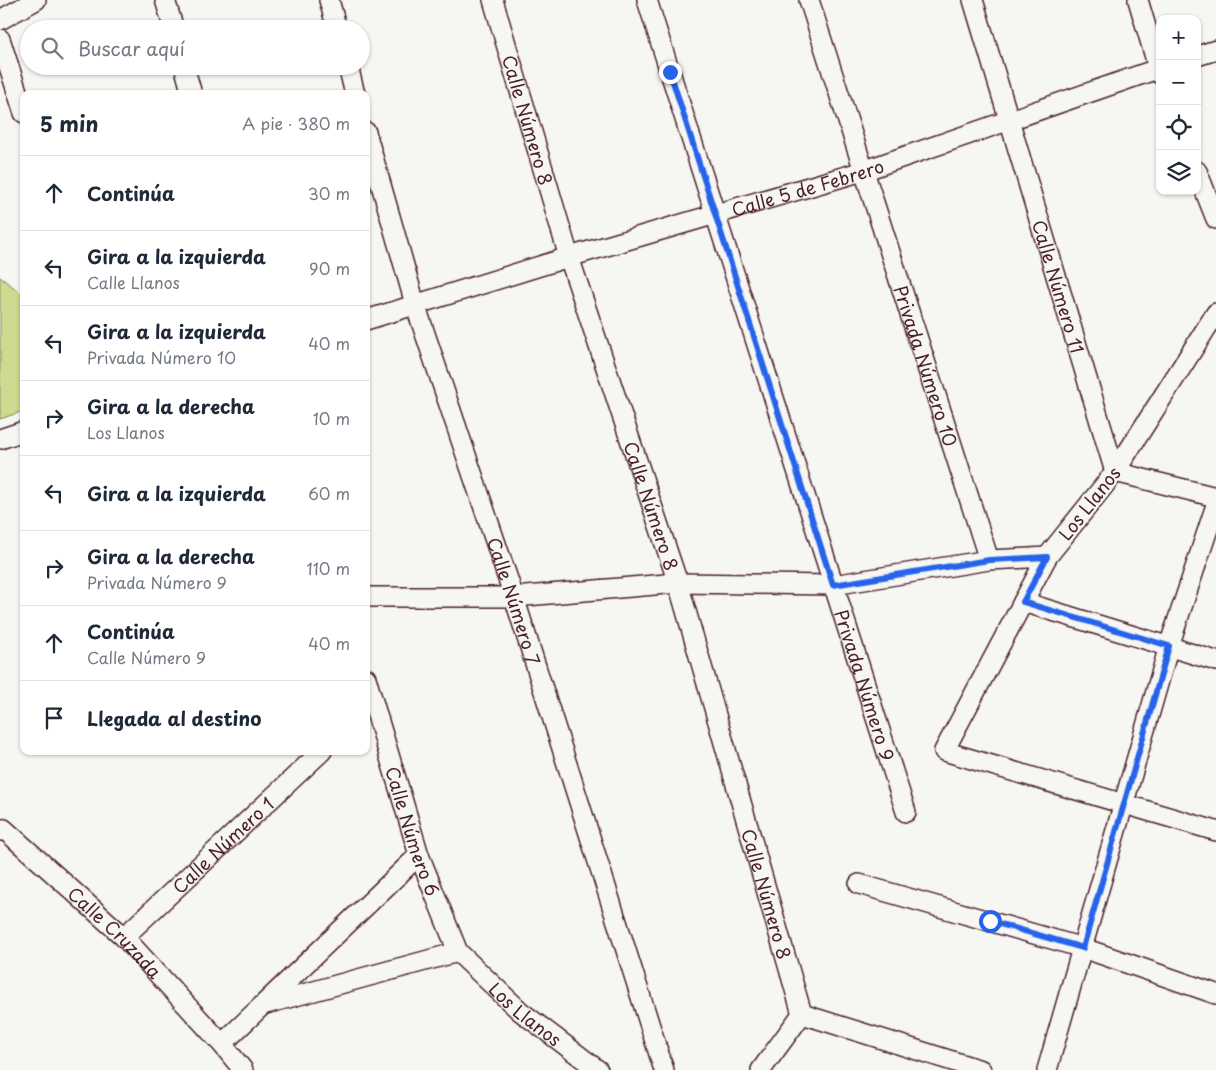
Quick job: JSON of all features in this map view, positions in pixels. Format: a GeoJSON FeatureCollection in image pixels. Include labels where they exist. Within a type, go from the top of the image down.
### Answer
{"type":"FeatureCollection","features":[{"type":"Feature","properties":{"kind":"street"},"geometry":{"type":"LineString","coordinates":[[0,20],[36,0]]}},
{"type":"Feature","properties":{"kind":"street"},"geometry":{"type":"LineString","coordinates":[[165,0],[171,20]]}},
{"type":"Feature","properties":{"kind":"street"},"geometry":{"type":"LineString","coordinates":[[329,0],[335,20]]}},
{"type":"Feature","properties":{"kind":"street","name":"Calle Número 8"},"geometry":{"type":"LineString","coordinates":[[493,0],[569,258],[678,583],[802,1014]]}},
{"type":"Feature","properties":{"kind":"street","name":"Privada Número 9"},"geometry":{"type":"LineString","coordinates":[[647,0],[906,812]]}},
{"type":"Feature","properties":{"kind":"street","name":"Privada Número 10"},"geometry":{"type":"LineString","coordinates":[[809,0],[989,560]]}},
{"type":"Feature","properties":{"kind":"street","name":"Calle Número 11"},"geometry":{"type":"LineString","coordinates":[[973,0],[1115,472]]}},
{"type":"Feature","properties":{"kind":"street"},"geometry":{"type":"LineString","coordinates":[[1138,0],[1156,60]]}},
{"type":"Feature","properties":{"kind":"street"},"geometry":{"type":"LineString","coordinates":[[0,39],[20,101]]}},
{"type":"Feature","properties":{"kind":"street"},"geometry":{"type":"LineString","coordinates":[[1201,55],[1216,50]]}},
{"type":"Feature","properties":{"kind":"street","name":"Calle 5 de Febrero"},"geometry":{"type":"LineString","coordinates":[[370,319],[863,171],[1010,118],[1156,71]]}},
{"type":"Feature","properties":{"kind":"street"},"geometry":{"type":"LineString","coordinates":[[187,75],[191,90]]}},
{"type":"Feature","properties":{"kind":"street"},"geometry":{"type":"LineString","coordinates":[[351,75],[355,90]]}},
{"type":"Feature","properties":{"kind":"street","name":"Calle Número 7"},"geometry":{"type":"LineString","coordinates":[[370,146],[415,304],[514,597],[664,1070]]}},
{"type":"Feature","properties":{"kind":"street"},"geometry":{"type":"LineString","coordinates":[[1201,181],[1216,219]]}},
{"type":"Feature","properties":{"kind":"street","name":"Los Llanos"},"geometry":{"type":"LineString","coordinates":[[1123,803],[944,751],[1047,557],[1115,472],[1216,313]]}},
{"type":"Feature","properties":{"kind":"street"},"geometry":{"type":"LineString","coordinates":[[0,439],[20,432]]}},
{"type":"Feature","properties":{"kind":"street"},"geometry":{"type":"LineString","coordinates":[[1115,472],[1216,497]]}},
{"type":"Feature","properties":{"kind":"street"},"geometry":{"type":"LineString","coordinates":[[1047,1070],[1169,646],[1216,505]]}},
{"type":"Feature","properties":{"kind":"street"},"geometry":{"type":"LineString","coordinates":[[370,597],[514,597],[678,583],[833,585],[989,560],[1047,557]]}},
{"type":"Feature","properties":{"kind":"street"},"geometry":{"type":"LineString","coordinates":[[1023,602],[1216,661]]}},
{"type":"Feature","properties":{"kind":"street","name":"Calle Número 6"},"geometry":{"type":"LineString","coordinates":[[370,706],[419,855],[458,952]]}},
{"type":"Feature","properties":{"kind":"street","name":"Calle Número 1"},"geometry":{"type":"LineString","coordinates":[[124,937],[318,755]]}},
{"type":"Feature","properties":{"kind":"street"},"geometry":{"type":"LineString","coordinates":[[1123,803],[1216,832]]}},
{"type":"Feature","properties":{"kind":"street","name":"Calle Cruzada"},"geometry":{"type":"LineString","coordinates":[[0,830],[4,829],[124,937],[222,1044],[243,1070]]}},
{"type":"Feature","properties":{"kind":"street"},"geometry":{"type":"LineString","coordinates":[[222,1044],[419,855]]}},
{"type":"Feature","properties":{"kind":"street"},"geometry":{"type":"LineString","coordinates":[[859,884],[1083,948],[1216,994]]}},
{"type":"Feature","properties":{"kind":"street"},"geometry":{"type":"LineString","coordinates":[[264,1004],[458,952]]}},
{"type":"Feature","properties":{"kind":"street","name":"Los Llanos"},"geometry":{"type":"LineString","coordinates":[[458,952],[520,1011],[598,1070]]}},
{"type":"Feature","properties":{"kind":"street"},"geometry":{"type":"LineString","coordinates":[[761,1070],[802,1014],[981,1070]]}},
{"type":"Feature","properties":{"kind":"green space"},"geometry":{"type":"Polygon","coordinates":[[[0,277],[20,292],[20,412],[0,419],[0,277]]]}},
{"type":"Feature","properties":{"kind":"route"},"geometry":{"type":"LineString","coordinates":[[670,72],[833,585],[989,560],[1047,557],[1023,602],[1169,646],[1083,948],[990,921]]}}]}
